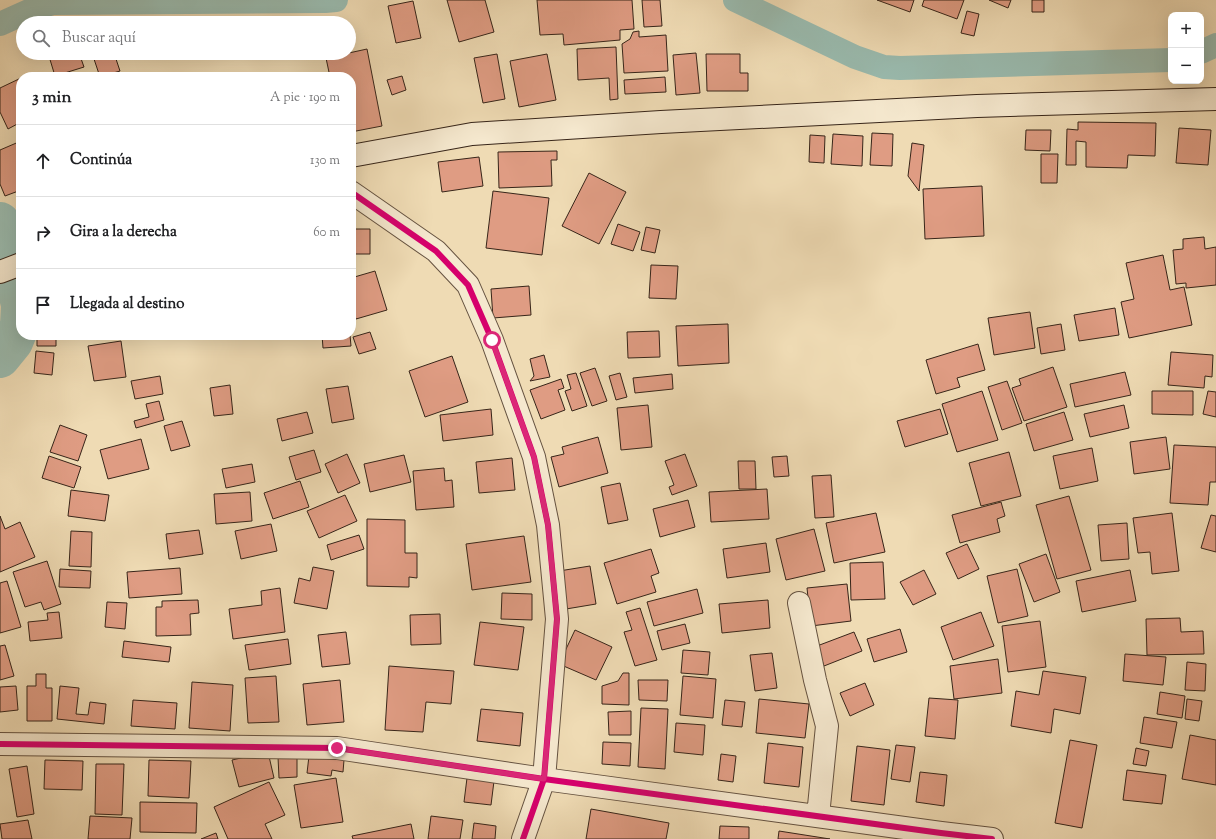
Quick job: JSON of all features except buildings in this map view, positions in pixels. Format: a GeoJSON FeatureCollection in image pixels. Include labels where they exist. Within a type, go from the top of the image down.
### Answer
{"type":"FeatureCollection","features":[{"type":"Feature","properties":{"kind":"street"},"geometry":{"type":"LineString","coordinates":[[356,155],[472,134],[661,122],[977,106],[1216,99]]}},
{"type":"Feature","properties":{"kind":"street"},"geometry":{"type":"LineString","coordinates":[[356,195],[436,251],[468,285],[492,340],[534,457],[548,525],[557,619],[544,779],[523,839]]}},
{"type":"Feature","properties":{"kind":"street"},"geometry":{"type":"LineString","coordinates":[[0,272],[16,266]]}},
{"type":"Feature","properties":{"kind":"street"},"geometry":{"type":"LineString","coordinates":[[799,603],[815,680],[827,726],[818,816]]}},
{"type":"Feature","properties":{"kind":"street"},"geometry":{"type":"LineString","coordinates":[[0,744],[337,748],[544,779],[992,839]]}},
{"type":"Feature","properties":{"kind":"waterway"},"geometry":{"type":"LineString","coordinates":[[18,16],[52,3],[336,0]]}},
{"type":"Feature","properties":{"kind":"waterway"},"geometry":{"type":"LineString","coordinates":[[735,0],[855,57],[884,67],[900,68],[1168,60]]}},
{"type":"Feature","properties":{"kind":"waterway"},"geometry":{"type":"LineString","coordinates":[[0,24],[16,17]]}},
{"type":"Feature","properties":{"kind":"waterway"},"geometry":{"type":"LineString","coordinates":[[1204,51],[1216,45]]}},
{"type":"Feature","properties":{"kind":"waterway"},"geometry":{"type":"LineString","coordinates":[[0,222],[5,236],[16,283]]}},
{"type":"Feature","properties":{"kind":"waterway"},"geometry":{"type":"LineString","coordinates":[[0,358],[13,342],[16,335]]}},
{"type":"Feature","properties":{"kind":"cycle path"},"geometry":{"type":"LineString","coordinates":[[356,195],[436,251],[468,285],[492,340],[534,457],[548,525],[557,619],[544,779],[523,839]]}},
{"type":"Feature","properties":{"kind":"cycle path"},"geometry":{"type":"LineString","coordinates":[[0,744],[337,748],[544,779],[992,839]]}},
{"type":"Feature","properties":{"kind":"route"},"geometry":{"type":"LineString","coordinates":[[337,748],[544,779],[557,619],[548,525],[534,457],[492,340]]}}]}
